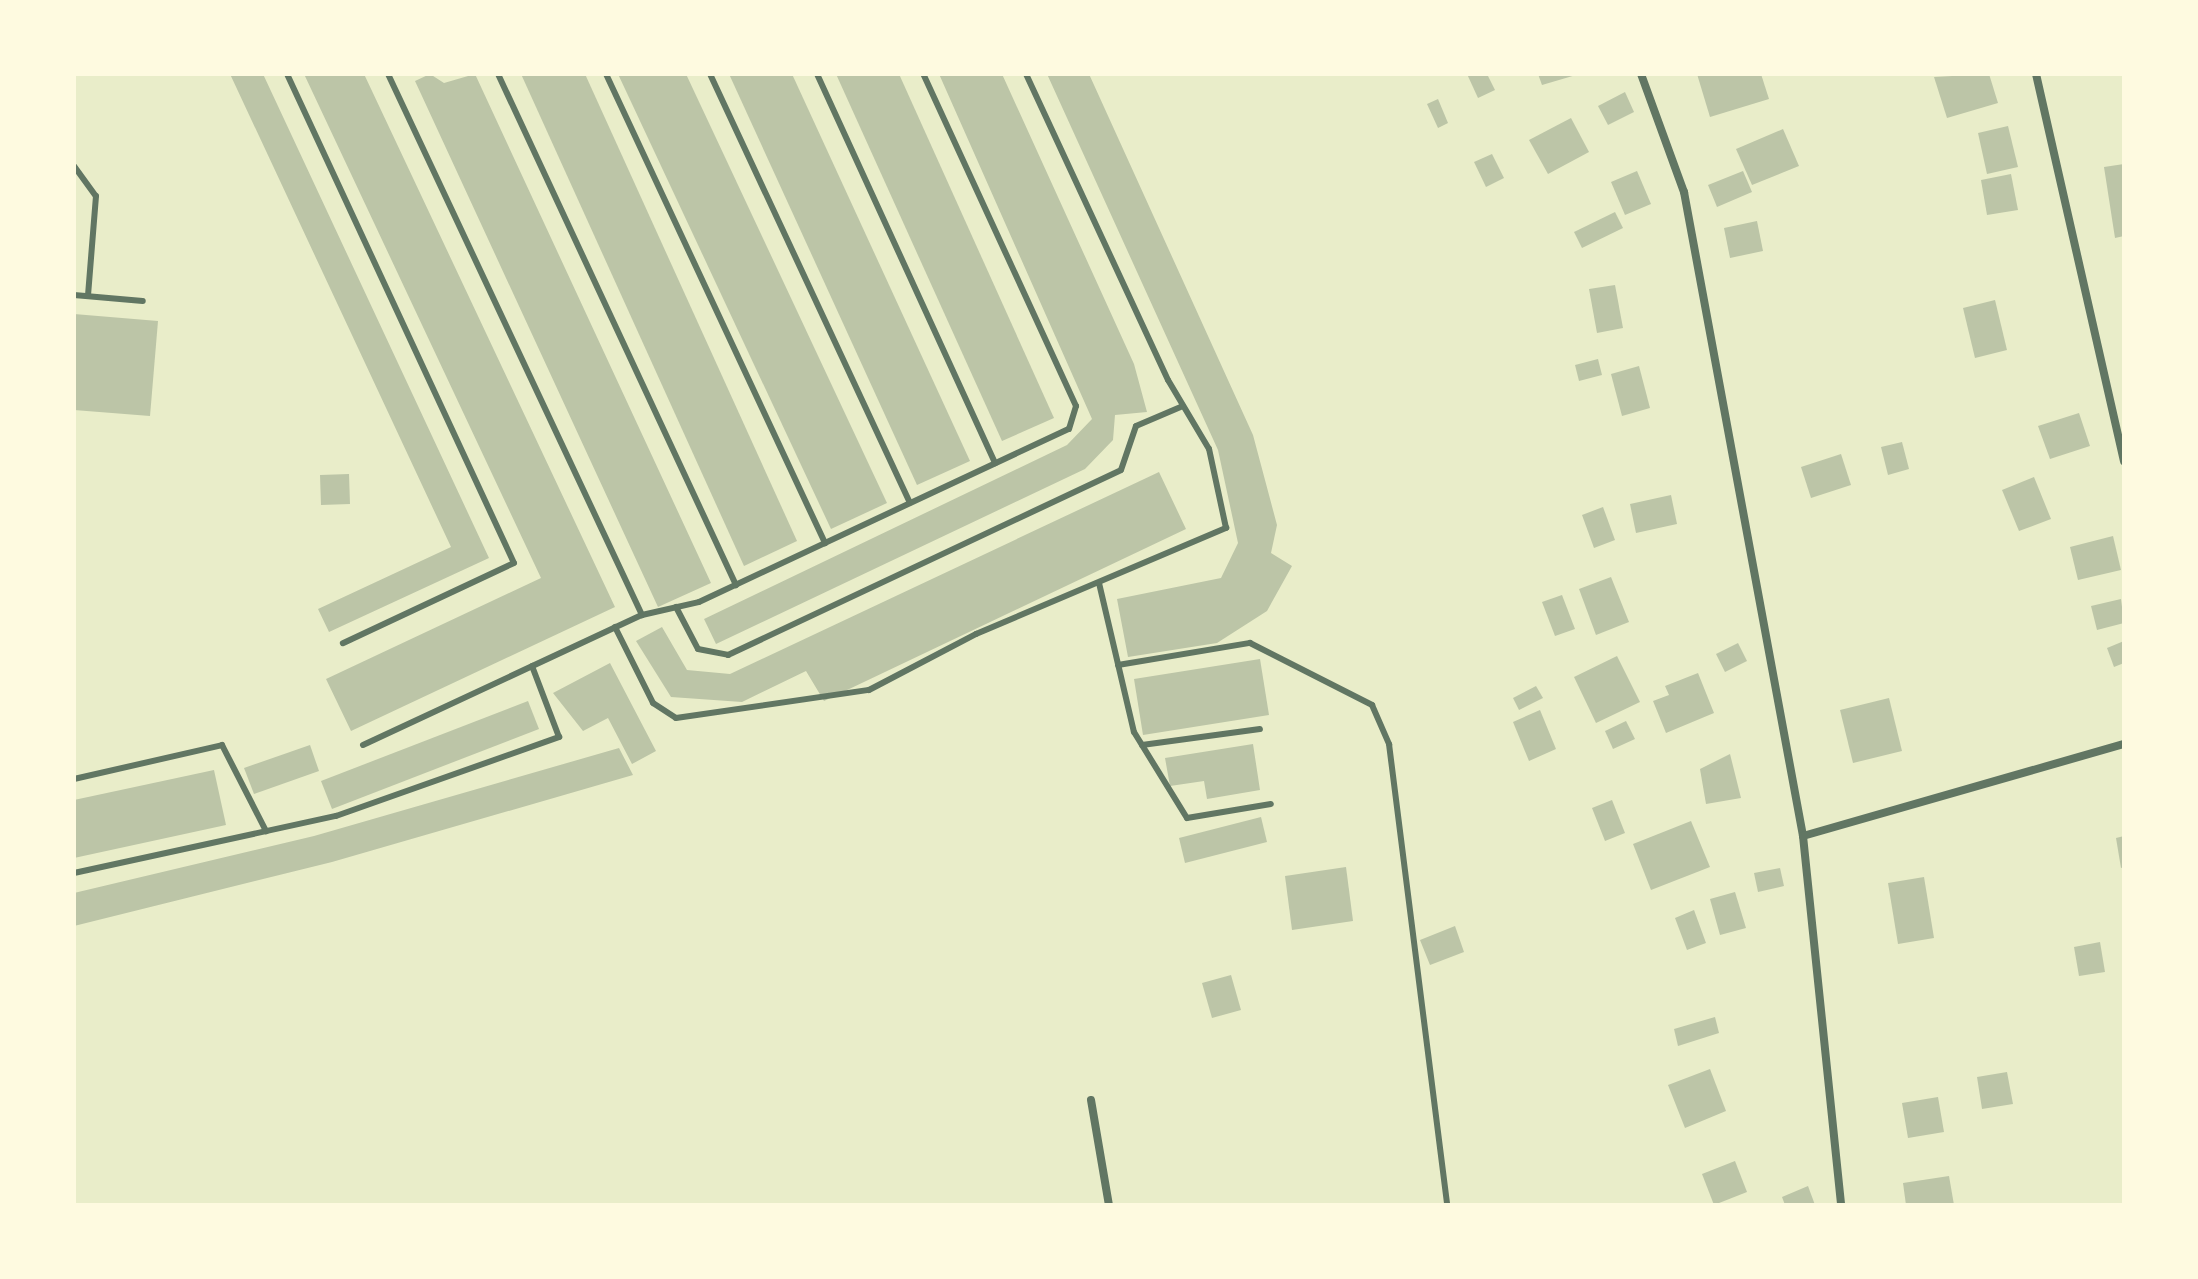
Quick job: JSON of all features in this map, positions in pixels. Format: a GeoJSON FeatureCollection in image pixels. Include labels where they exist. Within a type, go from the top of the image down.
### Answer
{"type":"FeatureCollection","features":[{"type":"Feature","properties":{"kind":"street"},"geometry":{"type":"LineString","coordinates":[[1641,74],[1684,192],[1803,836],[1841,1205]]}},
{"type":"Feature","properties":{"kind":"street"},"geometry":{"type":"LineString","coordinates":[[2036,74],[2124,461]]}},
{"type":"Feature","properties":{"kind":"street"},"geometry":{"type":"LineString","coordinates":[[1803,836],[2124,744]]}},
{"type":"Feature","properties":{"kind":"street"},"geometry":{"type":"LineString","coordinates":[[1091,1100],[1109,1205]]}},
{"type":"Feature","properties":{"kind":"lane"},"geometry":{"type":"LineString","coordinates":[[287,74],[514,563],[343,643]]}},
{"type":"Feature","properties":{"kind":"lane"},"geometry":{"type":"LineString","coordinates":[[388,74],[642,615]]}},
{"type":"Feature","properties":{"kind":"lane"},"geometry":{"type":"LineString","coordinates":[[498,74],[736,585]]}},
{"type":"Feature","properties":{"kind":"lane"},"geometry":{"type":"LineString","coordinates":[[606,74],[825,543]]}},
{"type":"Feature","properties":{"kind":"lane"},"geometry":{"type":"LineString","coordinates":[[710,74],[910,503]]}},
{"type":"Feature","properties":{"kind":"lane"},"geometry":{"type":"LineString","coordinates":[[817,74],[995,463]]}},
{"type":"Feature","properties":{"kind":"lane"},"geometry":{"type":"LineString","coordinates":[[363,745],[642,615],[676,607],[736,585],[1069,429],[1076,406],[923,74]]}},
{"type":"Feature","properties":{"kind":"lane"},"geometry":{"type":"LineString","coordinates":[[615,627],[653,703],[676,718],[869,690],[976,634],[1226,528],[1209,449],[1183,406],[1026,74]]}},
{"type":"Feature","properties":{"kind":"lane"},"geometry":{"type":"LineString","coordinates":[[74,166],[96,196],[88,296]]}},
{"type":"Feature","properties":{"kind":"lane"},"geometry":{"type":"LineString","coordinates":[[74,295],[143,301]]}},
{"type":"Feature","properties":{"kind":"lane"},"geometry":{"type":"LineString","coordinates":[[676,607],[698,649],[728,655],[1121,470],[1136,426],[1183,406]]}},
{"type":"Feature","properties":{"kind":"lane"},"geometry":{"type":"LineString","coordinates":[[1099,583],[1118,665],[1142,745],[1187,818],[1271,804]]}},
{"type":"Feature","properties":{"kind":"lane"},"geometry":{"type":"LineString","coordinates":[[1118,665],[1250,643],[1372,705],[1389,744],[1447,1205]]}},
{"type":"Feature","properties":{"kind":"lane"},"geometry":{"type":"LineString","coordinates":[[74,873],[336,816],[559,737],[532,666]]}},
{"type":"Feature","properties":{"kind":"lane"},"geometry":{"type":"LineString","coordinates":[[1142,745],[1260,729]]}},
{"type":"Feature","properties":{"kind":"lane"},"geometry":{"type":"LineString","coordinates":[[74,779],[222,745],[266,831]]}},
{"type":"Feature","properties":{"kind":"building"},"geometry":{"type":"Polygon","coordinates":[[[230,74],[263,74],[489,558],[329,632],[318,609],[451,547],[230,74]]]}},
{"type":"Feature","properties":{"kind":"building"},"geometry":{"type":"Polygon","coordinates":[[[304,74],[364,74],[615,607],[351,731],[326,679],[541,578],[304,74]]]}},
{"type":"Feature","properties":{"kind":"building"},"geometry":{"type":"Polygon","coordinates":[[[430,74],[444,83],[475,74],[711,583],[658,607],[415,81],[430,74]]]}},
{"type":"Feature","properties":{"kind":"building"},"geometry":{"type":"Polygon","coordinates":[[[521,74],[585,74],[797,541],[744,566],[521,74]]]}},
{"type":"Feature","properties":{"kind":"building"},"geometry":{"type":"Polygon","coordinates":[[[618,74],[686,74],[887,503],[831,529],[618,74]]]}},
{"type":"Feature","properties":{"kind":"building"},"geometry":{"type":"Polygon","coordinates":[[[729,74],[792,74],[970,461],[917,485],[729,74]]]}},
{"type":"Feature","properties":{"kind":"building"},"geometry":{"type":"Polygon","coordinates":[[[836,74],[899,74],[1054,418],[1002,441],[836,74]]]}},
{"type":"Feature","properties":{"kind":"building"},"geometry":{"type":"Polygon","coordinates":[[[939,74],[1002,74],[1134,364],[1147,412],[1115,415],[1113,440],[1085,469],[716,644],[704,619],[1067,445],[1092,419],[939,74]]]}},
{"type":"Feature","properties":{"kind":"building"},"geometry":{"type":"Polygon","coordinates":[[[1047,74],[1089,74],[1253,435],[1277,525],[1271,553],[1292,566],[1267,611],[1217,643],[1128,657],[1117,599],[1221,578],[1238,543],[1218,450],[1047,74]]]}},
{"type":"Feature","properties":{"kind":"building"},"geometry":{"type":"Polygon","coordinates":[[[1467,74],[1487,74],[1495,90],[1478,98],[1467,74]]]}},
{"type":"Feature","properties":{"kind":"building"},"geometry":{"type":"Polygon","coordinates":[[[1538,74],[1575,74],[1576,75],[1542,85],[1538,74]]]}},
{"type":"Feature","properties":{"kind":"building"},"geometry":{"type":"Polygon","coordinates":[[[1697,74],[1761,74],[1769,99],[1710,117],[1697,74]]]}},
{"type":"Feature","properties":{"kind":"building"},"geometry":{"type":"Polygon","coordinates":[[[1989,74],[1998,103],[1947,118],[1934,77],[1989,74]]]}},
{"type":"Feature","properties":{"kind":"building"},"geometry":{"type":"Polygon","coordinates":[[[1625,92],[1634,112],[1608,125],[1598,106],[1625,92]]]}},
{"type":"Feature","properties":{"kind":"building"},"geometry":{"type":"Polygon","coordinates":[[[1438,99],[1448,123],[1438,128],[1427,104],[1438,99]]]}},
{"type":"Feature","properties":{"kind":"building"},"geometry":{"type":"Polygon","coordinates":[[[1571,118],[1589,152],[1548,174],[1529,140],[1571,118]]]}},
{"type":"Feature","properties":{"kind":"building"},"geometry":{"type":"Polygon","coordinates":[[[2008,126],[2018,167],[1987,174],[1978,133],[2008,126]]]}},
{"type":"Feature","properties":{"kind":"building"},"geometry":{"type":"Polygon","coordinates":[[[1783,129],[1799,166],[1752,185],[1736,149],[1783,129]]]}},
{"type":"Feature","properties":{"kind":"building"},"geometry":{"type":"Polygon","coordinates":[[[1492,154],[1504,178],[1486,187],[1474,162],[1492,154]]]}},
{"type":"Feature","properties":{"kind":"building"},"geometry":{"type":"Polygon","coordinates":[[[2124,164],[2124,236],[2115,238],[2104,167],[2124,164]]]}},
{"type":"Feature","properties":{"kind":"building"},"geometry":{"type":"Polygon","coordinates":[[[1637,171],[1651,204],[1625,215],[1611,182],[1637,171]]]}},
{"type":"Feature","properties":{"kind":"building"},"geometry":{"type":"Polygon","coordinates":[[[1743,171],[1752,192],[1717,207],[1708,185],[1743,171]]]}},
{"type":"Feature","properties":{"kind":"building"},"geometry":{"type":"Polygon","coordinates":[[[2011,174],[2018,210],[1987,215],[1981,180],[2011,174]]]}},
{"type":"Feature","properties":{"kind":"building"},"geometry":{"type":"Polygon","coordinates":[[[1615,212],[1623,228],[1582,248],[1574,232],[1615,212]]]}},
{"type":"Feature","properties":{"kind":"building"},"geometry":{"type":"Polygon","coordinates":[[[1757,221],[1763,251],[1730,258],[1724,228],[1757,221]]]}},
{"type":"Feature","properties":{"kind":"building"},"geometry":{"type":"Polygon","coordinates":[[[1615,285],[1623,328],[1597,333],[1589,289],[1615,285]]]}},
{"type":"Feature","properties":{"kind":"building"},"geometry":{"type":"Polygon","coordinates":[[[1995,300],[2007,350],[1975,358],[1963,308],[1995,300]]]}},
{"type":"Feature","properties":{"kind":"building"},"geometry":{"type":"Polygon","coordinates":[[[74,314],[158,321],[150,416],[74,410],[74,314]]]}},
{"type":"Feature","properties":{"kind":"building"},"geometry":{"type":"Polygon","coordinates":[[[1598,359],[1602,375],[1579,381],[1575,365],[1598,359]]]}},
{"type":"Feature","properties":{"kind":"building"},"geometry":{"type":"Polygon","coordinates":[[[1639,366],[1650,408],[1622,416],[1611,374],[1639,366]]]}},
{"type":"Feature","properties":{"kind":"building"},"geometry":{"type":"Polygon","coordinates":[[[2079,413],[2090,446],[2050,459],[2038,426],[2079,413]]]}},
{"type":"Feature","properties":{"kind":"building"},"geometry":{"type":"Polygon","coordinates":[[[1902,442],[1909,469],[1888,475],[1881,447],[1902,442]]]}},
{"type":"Feature","properties":{"kind":"building"},"geometry":{"type":"Polygon","coordinates":[[[1841,454],[1851,485],[1811,498],[1801,467],[1841,454]]]}},
{"type":"Feature","properties":{"kind":"building"},"geometry":{"type":"Polygon","coordinates":[[[1159,472],[1186,529],[824,701],[806,671],[742,702],[671,697],[636,641],[662,627],[687,670],[730,674],[1159,472]]]}},
{"type":"Feature","properties":{"kind":"building"},"geometry":{"type":"Polygon","coordinates":[[[349,474],[350,504],[321,505],[320,475],[349,474]]]}},
{"type":"Feature","properties":{"kind":"building"},"geometry":{"type":"Polygon","coordinates":[[[2034,477],[2051,519],[2019,531],[2002,490],[2034,477]]]}},
{"type":"Feature","properties":{"kind":"building"},"geometry":{"type":"Polygon","coordinates":[[[1671,495],[1677,524],[1636,533],[1630,504],[1671,495]]]}},
{"type":"Feature","properties":{"kind":"building"},"geometry":{"type":"Polygon","coordinates":[[[1603,507],[1615,540],[1594,548],[1582,515],[1603,507]]]}},
{"type":"Feature","properties":{"kind":"building"},"geometry":{"type":"Polygon","coordinates":[[[2113,536],[2121,570],[2078,580],[2070,547],[2113,536]]]}},
{"type":"Feature","properties":{"kind":"building"},"geometry":{"type":"Polygon","coordinates":[[[1611,577],[1629,622],[1596,635],[1579,589],[1611,577]]]}},
{"type":"Feature","properties":{"kind":"building"},"geometry":{"type":"Polygon","coordinates":[[[1562,595],[1575,629],[1555,636],[1542,602],[1562,595]]]}},
{"type":"Feature","properties":{"kind":"building"},"geometry":{"type":"Polygon","coordinates":[[[2121,599],[2124,623],[2097,630],[2091,606],[2121,599]]]}},
{"type":"Feature","properties":{"kind":"building"},"geometry":{"type":"Polygon","coordinates":[[[2124,641],[2124,663],[2114,667],[2107,648],[2124,641]]]}},
{"type":"Feature","properties":{"kind":"building"},"geometry":{"type":"Polygon","coordinates":[[[1738,643],[1747,661],[1725,672],[1716,654],[1738,643]]]}},
{"type":"Feature","properties":{"kind":"building"},"geometry":{"type":"Polygon","coordinates":[[[1617,656],[1640,702],[1596,723],[1574,677],[1617,656]]]}},
{"type":"Feature","properties":{"kind":"building"},"geometry":{"type":"Polygon","coordinates":[[[1260,659],[1269,715],[1143,735],[1134,679],[1260,659]]]}},
{"type":"Feature","properties":{"kind":"building"},"geometry":{"type":"Polygon","coordinates":[[[610,663],[656,751],[632,764],[608,718],[583,731],[553,693],[610,663]]]}},
{"type":"Feature","properties":{"kind":"building"},"geometry":{"type":"Polygon","coordinates":[[[1698,673],[1714,713],[1666,733],[1653,701],[1669,695],[1665,686],[1698,673]]]}},
{"type":"Feature","properties":{"kind":"building"},"geometry":{"type":"Polygon","coordinates":[[[1536,686],[1543,698],[1519,710],[1513,698],[1536,686]]]}},
{"type":"Feature","properties":{"kind":"building"},"geometry":{"type":"Polygon","coordinates":[[[1889,698],[1902,751],[1853,763],[1840,710],[1889,698]]]}},
{"type":"Feature","properties":{"kind":"building"},"geometry":{"type":"Polygon","coordinates":[[[528,701],[539,729],[332,809],[321,781],[528,701]]]}},
{"type":"Feature","properties":{"kind":"building"},"geometry":{"type":"Polygon","coordinates":[[[1540,710],[1556,749],[1529,761],[1513,722],[1540,710]]]}},
{"type":"Feature","properties":{"kind":"building"},"geometry":{"type":"Polygon","coordinates":[[[1626,721],[1635,739],[1613,749],[1605,731],[1626,721]]]}},
{"type":"Feature","properties":{"kind":"building"},"geometry":{"type":"Polygon","coordinates":[[[1253,744],[1260,790],[1207,799],[1204,781],[1170,786],[1165,758],[1253,744]]]}},
{"type":"Feature","properties":{"kind":"building"},"geometry":{"type":"Polygon","coordinates":[[[310,745],[319,771],[254,794],[244,768],[310,745]]]}},
{"type":"Feature","properties":{"kind":"building"},"geometry":{"type":"Polygon","coordinates":[[[619,748],[633,775],[332,862],[74,926],[74,893],[314,836],[619,748]]]}},
{"type":"Feature","properties":{"kind":"building"},"geometry":{"type":"Polygon","coordinates":[[[1730,754],[1741,798],[1706,804],[1700,769],[1730,754]]]}},
{"type":"Feature","properties":{"kind":"building"},"geometry":{"type":"Polygon","coordinates":[[[214,770],[226,825],[74,858],[74,800],[214,770]]]}},
{"type":"Feature","properties":{"kind":"building"},"geometry":{"type":"Polygon","coordinates":[[[1612,800],[1625,833],[1605,841],[1592,808],[1612,800]]]}},
{"type":"Feature","properties":{"kind":"building"},"geometry":{"type":"Polygon","coordinates":[[[1261,817],[1267,842],[1185,863],[1179,838],[1261,817]]]}},
{"type":"Feature","properties":{"kind":"building"},"geometry":{"type":"Polygon","coordinates":[[[1691,821],[1710,867],[1651,890],[1633,844],[1691,821]]]}},
{"type":"Feature","properties":{"kind":"building"},"geometry":{"type":"Polygon","coordinates":[[[2124,836],[2124,867],[2121,868],[2116,838],[2124,836]]]}},
{"type":"Feature","properties":{"kind":"building"},"geometry":{"type":"Polygon","coordinates":[[[1346,867],[1353,921],[1292,930],[1285,876],[1346,867]]]}},
{"type":"Feature","properties":{"kind":"building"},"geometry":{"type":"Polygon","coordinates":[[[1780,868],[1784,886],[1758,892],[1754,873],[1780,868]]]}},
{"type":"Feature","properties":{"kind":"building"},"geometry":{"type":"Polygon","coordinates":[[[1924,877],[1934,938],[1898,944],[1888,883],[1924,877]]]}},
{"type":"Feature","properties":{"kind":"building"},"geometry":{"type":"Polygon","coordinates":[[[1735,892],[1746,928],[1720,935],[1710,899],[1735,892]]]}},
{"type":"Feature","properties":{"kind":"building"},"geometry":{"type":"Polygon","coordinates":[[[1694,910],[1706,943],[1687,950],[1675,918],[1694,910]]]}},
{"type":"Feature","properties":{"kind":"building"},"geometry":{"type":"Polygon","coordinates":[[[1455,926],[1464,952],[1430,965],[1420,940],[1455,926]]]}},
{"type":"Feature","properties":{"kind":"building"},"geometry":{"type":"Polygon","coordinates":[[[2100,942],[2105,972],[2079,976],[2074,947],[2100,942]]]}},
{"type":"Feature","properties":{"kind":"building"},"geometry":{"type":"Polygon","coordinates":[[[1231,975],[1241,1010],[1212,1018],[1202,983],[1231,975]]]}},
{"type":"Feature","properties":{"kind":"building"},"geometry":{"type":"Polygon","coordinates":[[[1715,1017],[1719,1033],[1678,1046],[1674,1029],[1715,1017]]]}},
{"type":"Feature","properties":{"kind":"building"},"geometry":{"type":"Polygon","coordinates":[[[1710,1069],[1726,1111],[1685,1128],[1668,1085],[1710,1069]]]}},
{"type":"Feature","properties":{"kind":"building"},"geometry":{"type":"Polygon","coordinates":[[[2007,1072],[2013,1104],[1982,1109],[1977,1077],[2007,1072]]]}},
{"type":"Feature","properties":{"kind":"building"},"geometry":{"type":"Polygon","coordinates":[[[1938,1097],[1944,1132],[1908,1138],[1902,1103],[1938,1097]]]}},
{"type":"Feature","properties":{"kind":"building"},"geometry":{"type":"Polygon","coordinates":[[[1735,1161],[1747,1192],[1714,1205],[1702,1174],[1735,1161]]]}},
{"type":"Feature","properties":{"kind":"building"},"geometry":{"type":"Polygon","coordinates":[[[1949,1176],[1954,1205],[1906,1205],[1903,1183],[1949,1176]]]}},
{"type":"Feature","properties":{"kind":"building"},"geometry":{"type":"Polygon","coordinates":[[[1808,1186],[1815,1205],[1785,1205],[1782,1197],[1808,1186]]]}}]}
